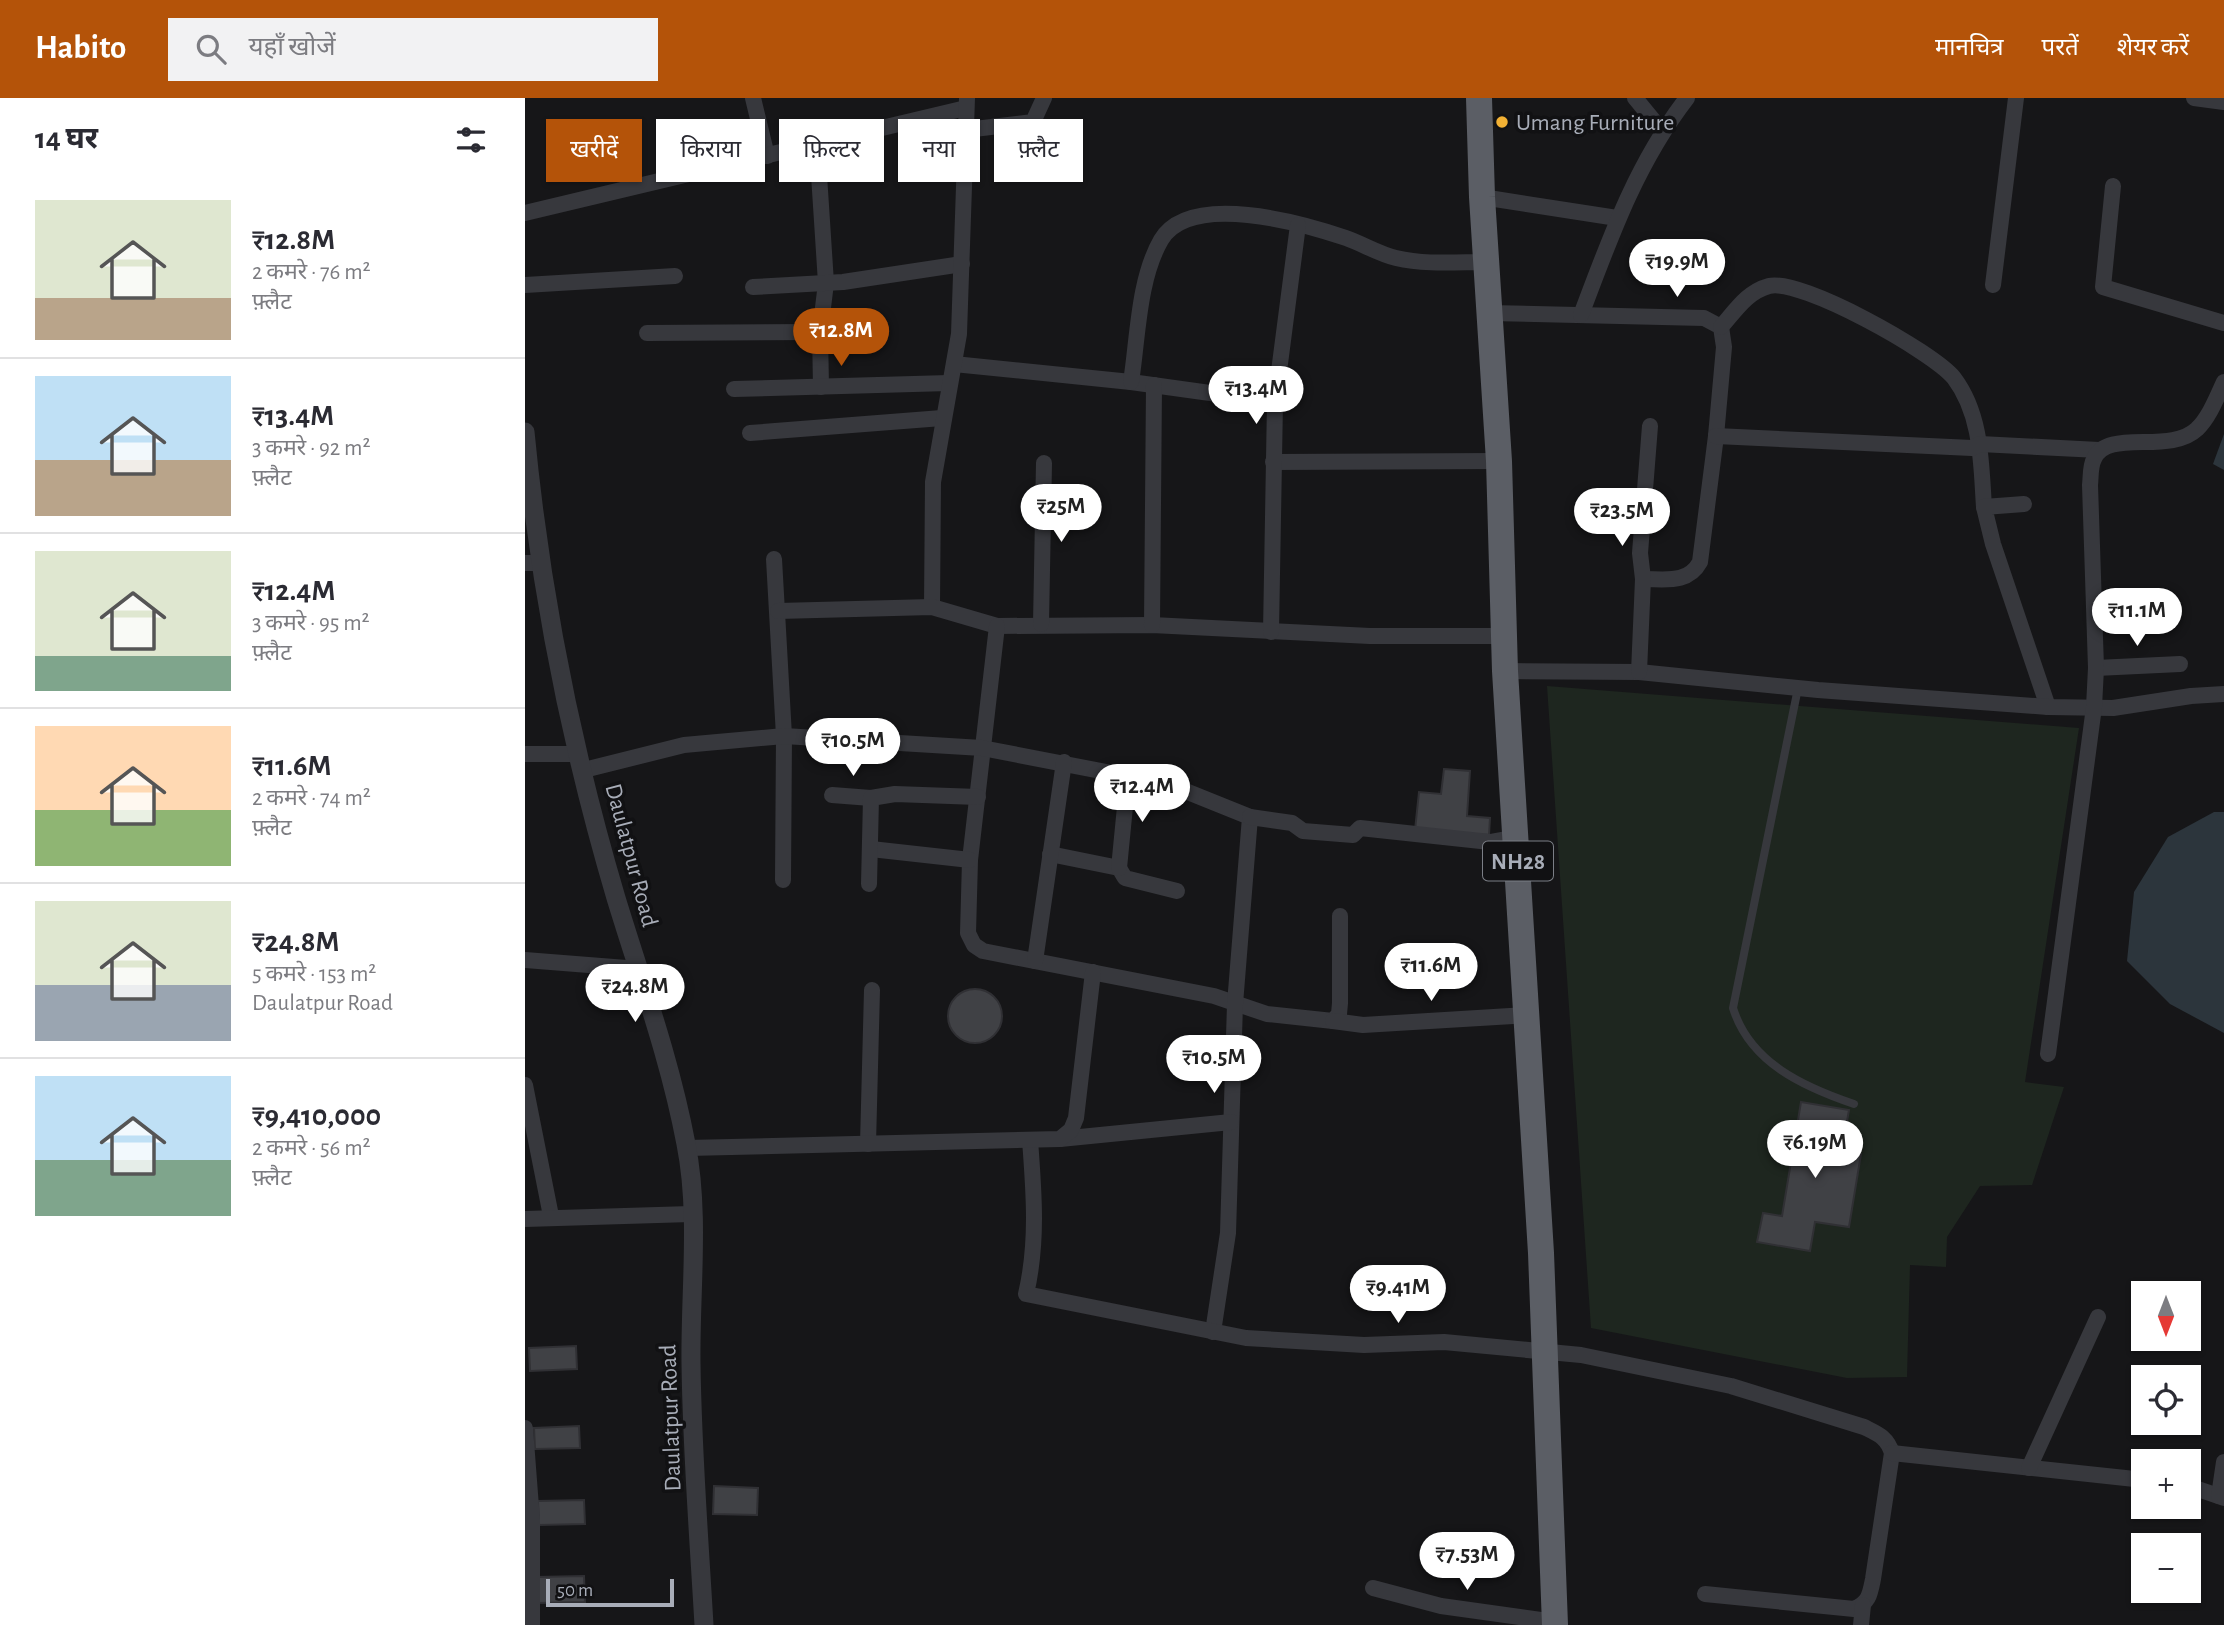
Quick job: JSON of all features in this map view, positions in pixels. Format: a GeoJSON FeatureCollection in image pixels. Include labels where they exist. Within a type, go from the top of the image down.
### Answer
{"type":"FeatureCollection","features":[{"type":"Feature","properties":{"kind":"highway","name":"NH28"},"geometry":{"type":"LineString","coordinates":[[1479,98],[1482,197],[1499,461],[1506,671],[1528,1015],[1545,1353],[1555,1624]]}},
{"type":"Feature","properties":{"kind":"street"},"geometry":{"type":"LineString","coordinates":[[753,98],[767,156]]}},
{"type":"Feature","properties":{"kind":"street"},"geometry":{"type":"LineString","coordinates":[[980,128],[1033,122],[1044,98]]}},
{"type":"Feature","properties":{"kind":"street"},"geometry":{"type":"LineString","coordinates":[[1635,98],[1663,132]]}},
{"type":"Feature","properties":{"kind":"street"},"geometry":{"type":"LineString","coordinates":[[1581,315],[1617,218],[1663,132],[1687,98]]}},
{"type":"Feature","properties":{"kind":"street"},"geometry":{"type":"LineString","coordinates":[[1993,285],[2016,98]]}},
{"type":"Feature","properties":{"kind":"street"},"geometry":{"type":"LineString","coordinates":[[2194,98],[2224,102]]}},
{"type":"Feature","properties":{"kind":"street"},"geometry":{"type":"LineString","coordinates":[[884,126],[967,103]]}},
{"type":"Feature","properties":{"kind":"street"},"geometry":{"type":"LineString","coordinates":[[525,213],[779,153]]}},
{"type":"Feature","properties":{"kind":"street"},"geometry":{"type":"LineString","coordinates":[[819,182],[826,283],[820,332],[821,387]]}},
{"type":"Feature","properties":{"kind":"street"},"geometry":{"type":"LineString","coordinates":[[932,607],[933,482],[942,418],[954,364],[962,264],[964,182]]}},
{"type":"Feature","properties":{"kind":"street"},"geometry":{"type":"LineString","coordinates":[[2113,186],[2103,287],[2224,323]]}},
{"type":"Feature","properties":{"kind":"street"},"geometry":{"type":"LineString","coordinates":[[1482,197],[1617,218]]}},
{"type":"Feature","properties":{"kind":"street"},"geometry":{"type":"LineString","coordinates":[[1131,382],[1147,281],[1160,242],[1172,225],[1208,212],[1298,225],[1346,238],[1394,258],[1420,263],[1487,262]]}},
{"type":"Feature","properties":{"kind":"street"},"geometry":{"type":"LineString","coordinates":[[1271,632],[1275,402],[1298,225]]}},
{"type":"Feature","properties":{"kind":"street"},"geometry":{"type":"LineString","coordinates":[[753,287],[826,283],[962,264]]}},
{"type":"Feature","properties":{"kind":"street"},"geometry":{"type":"LineString","coordinates":[[525,285],[675,276]]}},
{"type":"Feature","properties":{"kind":"street"},"geometry":{"type":"LineString","coordinates":[[1643,579],[1684,579],[1694,573],[1700,562],[1724,347],[1721,327],[1750,294],[1772,285],[1792,287],[1863,317],[1953,377],[1970,409],[1980,444],[1984,507],[1993,544],[2048,706]]}},
{"type":"Feature","properties":{"kind":"street"},"geometry":{"type":"LineString","coordinates":[[1489,313],[1705,318],[1721,327]]}},
{"type":"Feature","properties":{"kind":"street"},"geometry":{"type":"LineString","coordinates":[[647,333],[820,332]]}},
{"type":"Feature","properties":{"kind":"street"},"geometry":{"type":"LineString","coordinates":[[954,364],[1131,382],[1275,402]]}},
{"type":"Feature","properties":{"kind":"street"},"geometry":{"type":"LineString","coordinates":[[1716,436],[1972,448],[1980,444],[2099,450],[2121,443],[2165,443],[2182,439],[2197,429],[2224,382]]}},
{"type":"Feature","properties":{"kind":"street"},"geometry":{"type":"LineString","coordinates":[[734,389],[949,383]]}},
{"type":"Feature","properties":{"kind":"street"},"geometry":{"type":"LineString","coordinates":[[1152,625],[1154,385]]}},
{"type":"Feature","properties":{"kind":"street"},"geometry":{"type":"LineString","coordinates":[[750,433],[942,418]]}},
{"type":"Feature","properties":{"kind":"street"},"geometry":{"type":"LineString","coordinates":[[1639,672],[1643,579],[1640,553],[1650,426]]}},
{"type":"Feature","properties":{"kind":"street","name":"Daulatpur Road"},"geometry":{"type":"LineString","coordinates":[[525,432],[532,563],[616,896],[669,1064],[687,1148],[691,1214],[691,1366],[704,1625]]}},
{"type":"Feature","properties":{"kind":"street"},"geometry":{"type":"LineString","coordinates":[[2048,1054],[2094,707],[2096,668],[2090,485],[2092,461],[2099,450]]}},
{"type":"Feature","properties":{"kind":"street"},"geometry":{"type":"LineString","coordinates":[[1273,462],[1499,461]]}},
{"type":"Feature","properties":{"kind":"street"},"geometry":{"type":"LineString","coordinates":[[1041,624],[1044,463]]}},
{"type":"Feature","properties":{"kind":"street"},"geometry":{"type":"LineString","coordinates":[[1984,507],[2024,504]]}},
{"type":"Feature","properties":{"kind":"street"},"geometry":{"type":"LineString","coordinates":[[774,559],[784,736],[783,880]]}},
{"type":"Feature","properties":{"kind":"street"},"geometry":{"type":"LineString","coordinates":[[778,611],[932,607],[997,626],[1152,625],[1271,632],[1505,636]]}},
{"type":"Feature","properties":{"kind":"street"},"geometry":{"type":"LineString","coordinates":[[997,626],[970,860],[968,933],[974,945],[983,951],[1214,996],[1267,1014],[1363,1026],[1528,1015]]}},
{"type":"Feature","properties":{"kind":"street"},"geometry":{"type":"LineString","coordinates":[[2096,668],[2180,664]]}},
{"type":"Feature","properties":{"kind":"street"},"geometry":{"type":"LineString","coordinates":[[1506,671],[1639,672],[1798,688],[2048,706],[2113,708],[2191,696],[2224,694]]}},
{"type":"Feature","properties":{"kind":"street"},"geometry":{"type":"LineString","coordinates":[[525,754],[582,762],[684,746],[784,736],[982,748],[1168,783],[1249,817],[1291,823],[1303,831],[1353,835],[1360,828],[1490,842],[1517,837]]}},
{"type":"Feature","properties":{"kind":"street"},"geometry":{"type":"LineString","coordinates":[[1035,961],[1064,762]]}},
{"type":"Feature","properties":{"kind":"street"},"geometry":{"type":"LineString","coordinates":[[1128,776],[1119,868],[1125,878],[1177,891]]}},
{"type":"Feature","properties":{"kind":"street"},"geometry":{"type":"LineString","coordinates":[[832,795],[871,798],[895,794],[978,797]]}},
{"type":"Feature","properties":{"kind":"street"},"geometry":{"type":"LineString","coordinates":[[869,884],[871,798]]}},
{"type":"Feature","properties":{"kind":"street"},"geometry":{"type":"LineString","coordinates":[[1213,1332],[1228,1233],[1235,1004],[1249,817]]}},
{"type":"Feature","properties":{"kind":"street"},"geometry":{"type":"LineString","coordinates":[[871,849],[970,860]]}},
{"type":"Feature","properties":{"kind":"street"},"geometry":{"type":"LineString","coordinates":[[1050,854],[1119,868]]}},
{"type":"Feature","properties":{"kind":"street"},"geometry":{"type":"LineString","coordinates":[[1333,1021],[1339,1014],[1340,1003],[1340,916]]}},
{"type":"Feature","properties":{"kind":"street"},"geometry":{"type":"LineString","coordinates":[[525,960],[639,969]]}},
{"type":"Feature","properties":{"kind":"street"},"geometry":{"type":"LineString","coordinates":[[1060,1139],[1071,1130],[1076,1118],[1093,972]]}},
{"type":"Feature","properties":{"kind":"street"},"geometry":{"type":"LineString","coordinates":[[868,1144],[872,990]]}},
{"type":"Feature","properties":{"kind":"street"},"geometry":{"type":"LineString","coordinates":[[525,1085],[551,1216]]}},
{"type":"Feature","properties":{"kind":"street"},"geometry":{"type":"LineString","coordinates":[[687,1148],[1060,1139],[1231,1122]]}},
{"type":"Feature","properties":{"kind":"street"},"geometry":{"type":"LineString","coordinates":[[1030,1140],[1035,1231],[1034,1264],[1026,1294],[1246,1338],[1364,1345],[1477,1343],[1545,1353],[1581,1355],[1731,1386],[1864,1427],[1881,1435],[1888,1442],[1892,1453],[1873,1579],[1870,1595],[1863,1605],[1861,1625]]}},
{"type":"Feature","properties":{"kind":"street"},"geometry":{"type":"LineString","coordinates":[[525,1219],[551,1216],[691,1214]]}},
{"type":"Feature","properties":{"kind":"street"},"geometry":{"type":"LineString","coordinates":[[2029,1468],[2098,1317]]}},
{"type":"Feature","properties":{"kind":"street"},"geometry":{"type":"LineString","coordinates":[[525,1428],[529,1620]]}},
{"type":"Feature","properties":{"kind":"street"},"geometry":{"type":"LineString","coordinates":[[1892,1453],[2131,1479]]}},
{"type":"Feature","properties":{"kind":"street"},"geometry":{"type":"LineString","coordinates":[[2201,1490],[2222,1497],[2224,1462]]}},
{"type":"Feature","properties":{"kind":"street"},"geometry":{"type":"LineString","coordinates":[[1373,1588],[1441,1606],[1555,1624]]}},
{"type":"Feature","properties":{"kind":"street"},"geometry":{"type":"LineString","coordinates":[[1705,1594],[1854,1609],[1863,1605]]}},
{"type":"Feature","properties":{"kind":"lane"},"geometry":{"type":"LineString","coordinates":[[1798,688],[1733,1008],[1739,1027],[1749,1040],[1787,1077],[1809,1089],[1854,1104]]}},
{"type":"Feature","properties":{"kind":"shaded area"},"geometry":{"type":"Polygon","coordinates":[[[2224,434],[2224,470],[2213,464],[2224,434]]]}},
{"type":"Feature","properties":{"kind":"shaded area"},"geometry":{"type":"Polygon","coordinates":[[[1547,686],[2079,728],[2025,1082],[2064,1087],[2032,1185],[1980,1186],[1947,1237],[1946,1267],[1910,1265],[1907,1377],[1847,1378],[1591,1328],[1547,686]]]}},
{"type":"Feature","properties":{"kind":"shaded area"},"geometry":{"type":"Polygon","coordinates":[[[2214,812],[2224,812],[2224,1033],[2170,1004],[2127,961],[2134,892],[2168,837],[2214,812]]]}},
{"type":"Feature","properties":{"kind":"building"},"geometry":{"type":"Polygon","coordinates":[[[1444,769],[1470,771],[1467,816],[1490,818],[1489,835],[1415,830],[1419,792],[1441,794],[1444,769]]]}},
{"type":"Feature","properties":{"kind":"building"},"geometry":{"type":"Polygon","coordinates":[[[975,989],[994,997],[1002,1016],[994,1035],[975,1043],[956,1035],[948,1016],[956,997],[975,989]]]}},
{"type":"Feature","properties":{"kind":"building"},"geometry":{"type":"Polygon","coordinates":[[[1801,1102],[1849,1110],[1842,1150],[1861,1154],[1849,1227],[1815,1222],[1810,1251],[1757,1242],[1763,1213],[1782,1216],[1801,1102]]]}},
{"type":"Feature","properties":{"kind":"building"},"geometry":{"type":"Polygon","coordinates":[[[576,1346],[577,1369],[530,1371],[529,1348],[576,1346]]]}},
{"type":"Feature","properties":{"kind":"building"},"geometry":{"type":"Polygon","coordinates":[[[579,1426],[580,1448],[535,1449],[534,1428],[579,1426]]]}},
{"type":"Feature","properties":{"kind":"building"},"geometry":{"type":"Polygon","coordinates":[[[714,1486],[758,1488],[757,1515],[713,1514],[714,1486]]]}},
{"type":"Feature","properties":{"kind":"building"},"geometry":{"type":"Polygon","coordinates":[[[584,1500],[585,1524],[539,1525],[538,1501],[584,1500]]]}},
{"type":"Feature","properties":{"kind":"building"},"geometry":{"type":"Polygon","coordinates":[[[584,1576],[585,1602],[538,1603],[537,1577],[584,1576]]]}},
{"type":"Feature","properties":{"kind":"place","name":"Umang Furniture"},"geometry":{"type":"Point","coordinates":[1502,122]}}]}
